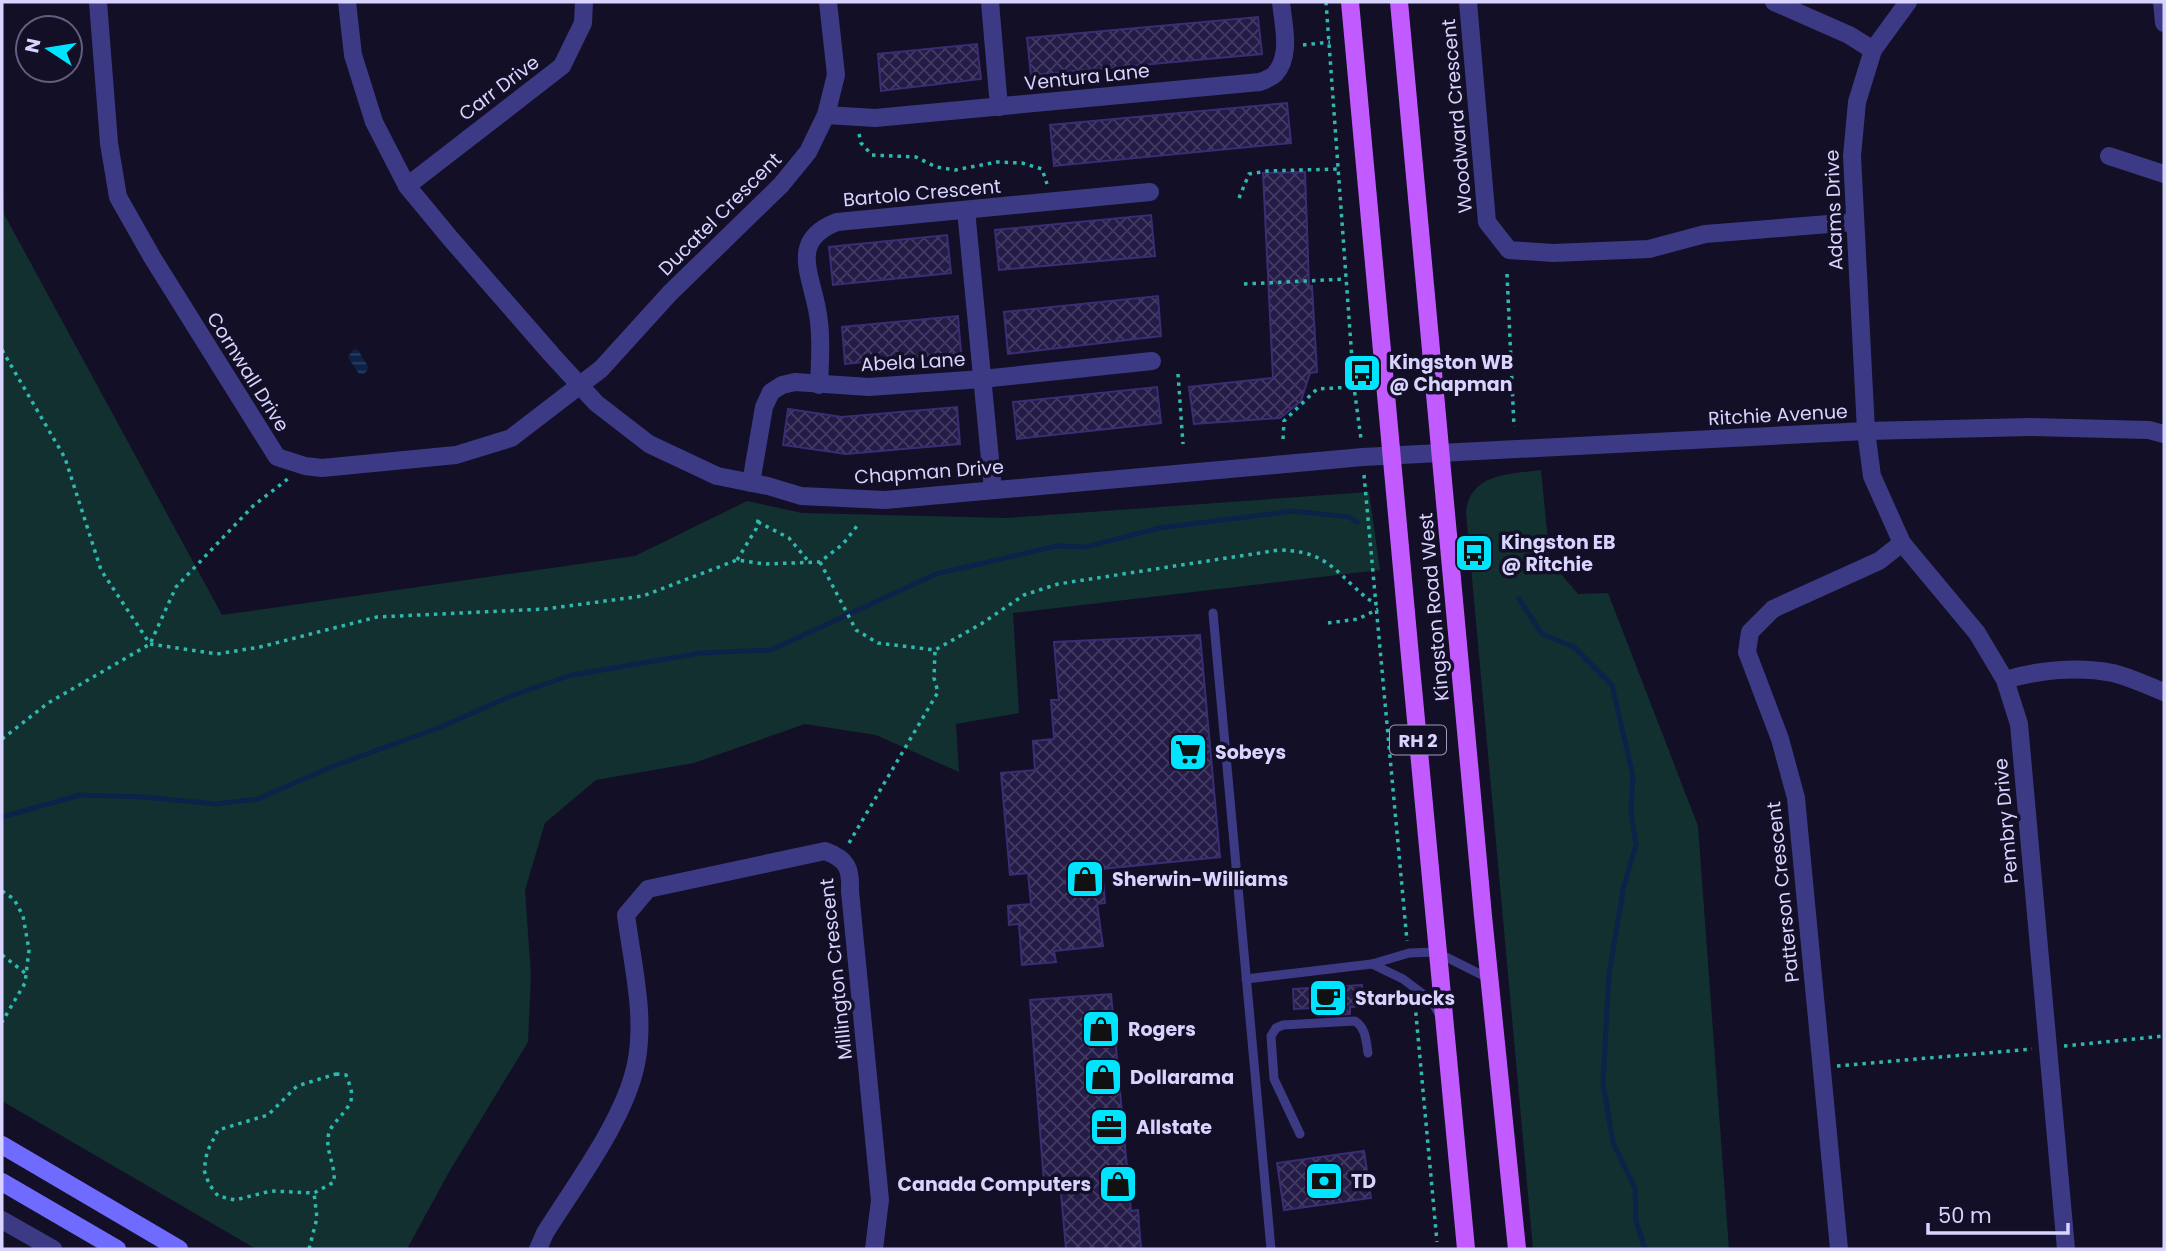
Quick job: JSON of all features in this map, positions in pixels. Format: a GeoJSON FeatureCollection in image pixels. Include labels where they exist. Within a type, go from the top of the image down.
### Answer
{"type":"FeatureCollection","features":[{"type":"Feature","properties":{"kind":"main road","name":"Kingston Road West"},"geometry":{"type":"LineString","coordinates":[[1350,2],[1436,952],[1466,1249]]}},
{"type":"Feature","properties":{"kind":"main road","name":"Kingston Road West"},"geometry":{"type":"LineString","coordinates":[[1399,2],[1517,1249]]}},
{"type":"Feature","properties":{"kind":"main road"},"geometry":{"type":"LineString","coordinates":[[2,1145],[179,1249]]}},
{"type":"Feature","properties":{"kind":"main road"},"geometry":{"type":"LineString","coordinates":[[2,1182],[117,1249]]}},
{"type":"Feature","properties":{"kind":"street","name":"Cornwall Drive"},"geometry":{"type":"LineString","coordinates":[[98,2],[109,143],[118,197],[152,257],[277,457],[304,466],[322,468],[456,455],[511,438],[561,402],[579,384]]}},
{"type":"Feature","properties":{"kind":"street","name":"Chapman Drive"},"geometry":{"type":"LineString","coordinates":[[347,2],[353,55],[371,111],[407,186],[596,403],[649,444],[717,476],[801,496],[885,500],[1393,456]]}},
{"type":"Feature","properties":{"kind":"street","name":"Carr Drive"},"geometry":{"type":"LineString","coordinates":[[407,186],[562,66],[583,23],[584,2]]}},
{"type":"Feature","properties":{"kind":"street","name":"Ducatel Crescent"},"geometry":{"type":"LineString","coordinates":[[579,384],[601,369],[670,293],[782,186],[808,152],[826,115],[836,75],[828,2]]}},
{"type":"Feature","properties":{"kind":"street"},"geometry":{"type":"LineString","coordinates":[[990,2],[999,107]]}},
{"type":"Feature","properties":{"kind":"street","name":"Ventura Lane"},"geometry":{"type":"LineString","coordinates":[[826,115],[875,118],[1260,82],[1274,75],[1282,61],[1285,47],[1281,2]]}},
{"type":"Feature","properties":{"kind":"street","name":"Woodward Crescent"},"geometry":{"type":"LineString","coordinates":[[1468,2],[1487,222],[1509,250],[1553,253],[1649,249],[1705,234],[1854,222]]}},
{"type":"Feature","properties":{"kind":"street"},"geometry":{"type":"LineString","coordinates":[[1774,2],[1849,35],[1873,50]]}},
{"type":"Feature","properties":{"kind":"street","name":"Adams Drive"},"geometry":{"type":"LineString","coordinates":[[1866,430],[1852,156],[1857,102],[1873,50],[1908,2]]}},
{"type":"Feature","properties":{"kind":"street"},"geometry":{"type":"LineString","coordinates":[[2162,2],[2164,23]]}},
{"type":"Feature","properties":{"kind":"street"},"geometry":{"type":"LineString","coordinates":[[2109,156],[2164,174]]}},
{"type":"Feature","properties":{"kind":"street","name":"Bartolo Crescent"},"geometry":{"type":"LineString","coordinates":[[820,385],[818,310],[808,278],[807,254],[809,243],[820,230],[837,222],[1150,192]]}},
{"type":"Feature","properties":{"kind":"street"},"geometry":{"type":"LineString","coordinates":[[966,210],[993,490]]}},
{"type":"Feature","properties":{"kind":"street","name":"Abela Lane"},"geometry":{"type":"LineString","coordinates":[[751,483],[764,407],[771,392],[782,385],[795,382],[869,387],[982,379],[1152,361]]}},
{"type":"Feature","properties":{"kind":"street","name":"Ritchie Avenue"},"geometry":{"type":"LineString","coordinates":[[1393,456],[1866,430],[2030,427],[2149,430],[2164,434]]}},
{"type":"Feature","properties":{"kind":"street","name":"Pembry Drive"},"geometry":{"type":"LineString","coordinates":[[1866,430],[1872,476],[1902,543],[1977,633],[2005,680],[2019,724],[2066,1249]]}},
{"type":"Feature","properties":{"kind":"street","name":"Patterson Crescent"},"geometry":{"type":"LineString","coordinates":[[1839,1249],[1796,798],[1780,739],[1747,652],[1750,632],[1773,609],[1879,561],[1902,543]]}},
{"type":"Feature","properties":{"kind":"street"},"geometry":{"type":"LineString","coordinates":[[2005,680],[2028,673],[2069,670],[2113,673],[2164,692]]}},
{"type":"Feature","properties":{"kind":"street","name":"Millington Crescent"},"geometry":{"type":"LineString","coordinates":[[538,1249],[545,1233],[622,1108],[636,1063],[639,1014],[625,915],[648,889],[825,851],[841,857],[851,874],[850,891],[880,1200],[874,1249]]}},
{"type":"Feature","properties":{"kind":"street"},"geometry":{"type":"LineString","coordinates":[[2,1220],[53,1249]]}},
{"type":"Feature","properties":{"kind":"lane"},"geometry":{"type":"LineString","coordinates":[[1213,612],[1271,1249]]}},
{"type":"Feature","properties":{"kind":"lane"},"geometry":{"type":"LineString","coordinates":[[1246,979],[1372,964],[1409,953],[1436,952],[1490,979]]}},
{"type":"Feature","properties":{"kind":"lane"},"geometry":{"type":"LineString","coordinates":[[1372,964],[1403,979],[1431,1000],[1444,1023]]}},
{"type":"Feature","properties":{"kind":"lane"},"geometry":{"type":"LineString","coordinates":[[1300,1134],[1274,1079],[1271,1036],[1276,1028],[1283,1025],[1355,1021],[1362,1025],[1368,1053]]}},
{"type":"Feature","properties":{"kind":"path"},"geometry":{"type":"LineString","coordinates":[[1326,2],[1353,387],[1360,430]]}},
{"type":"Feature","properties":{"kind":"path"},"geometry":{"type":"LineString","coordinates":[[858,132],[862,143],[872,155],[916,157],[936,167],[955,170],[997,162],[1022,163],[1042,169],[1047,178],[1048,202]]}},
{"type":"Feature","properties":{"kind":"path"},"geometry":{"type":"LineString","coordinates":[[1239,198],[1249,174],[1339,169]]}},
{"type":"Feature","properties":{"kind":"path"},"geometry":{"type":"LineString","coordinates":[[1507,274],[1514,426]]}},
{"type":"Feature","properties":{"kind":"path"},"geometry":{"type":"LineString","coordinates":[[1244,284],[1346,279]]}},
{"type":"Feature","properties":{"kind":"path"},"geometry":{"type":"LineString","coordinates":[[2,350],[65,458],[101,570],[150,644],[217,654],[260,647],[377,617],[545,609],[643,596],[737,560],[765,565],[820,562],[843,544],[857,526]]}},
{"type":"Feature","properties":{"kind":"path"},"geometry":{"type":"LineString","coordinates":[[1178,374],[1183,444]]}},
{"type":"Feature","properties":{"kind":"path"},"geometry":{"type":"LineString","coordinates":[[1283,439],[1284,421],[1317,389],[1353,387]]}},
{"type":"Feature","properties":{"kind":"path"},"geometry":{"type":"LineString","coordinates":[[2,738],[48,703],[150,644],[176,587],[253,506],[304,466]]}},
{"type":"Feature","properties":{"kind":"path"},"geometry":{"type":"LineString","coordinates":[[1365,479],[1409,953]]}},
{"type":"Feature","properties":{"kind":"path"},"geometry":{"type":"LineString","coordinates":[[737,560],[760,516]]}},
{"type":"Feature","properties":{"kind":"path"},"geometry":{"type":"LineString","coordinates":[[758,522],[789,538],[809,562]]}},
{"type":"Feature","properties":{"kind":"path"},"geometry":{"type":"LineString","coordinates":[[820,562],[856,630],[878,643],[935,650],[1024,595],[1058,584],[1279,550],[1302,550],[1333,565],[1377,606]]}},
{"type":"Feature","properties":{"kind":"path"},"geometry":{"type":"LineString","coordinates":[[1328,623],[1358,619],[1377,606]]}},
{"type":"Feature","properties":{"kind":"path"},"geometry":{"type":"LineString","coordinates":[[841,857],[938,692],[934,678],[935,650]]}},
{"type":"Feature","properties":{"kind":"path"},"geometry":{"type":"LineString","coordinates":[[2,891],[14,899],[23,916],[29,950],[24,983],[2,1022]]}},
{"type":"Feature","properties":{"kind":"path"},"geometry":{"type":"LineString","coordinates":[[2,955],[26,974]]}},
{"type":"Feature","properties":{"kind":"path"},"geometry":{"type":"LineString","coordinates":[[1413,988],[1437,1242]]}},
{"type":"Feature","properties":{"kind":"path"},"geometry":{"type":"LineString","coordinates":[[2059,1047],[2164,1036]]}},
{"type":"Feature","properties":{"kind":"path"},"geometry":{"type":"LineString","coordinates":[[1821,1067],[2035,1049]]}},
{"type":"Feature","properties":{"kind":"path"},"geometry":{"type":"LineString","coordinates":[[336,1074],[346,1075],[353,1094],[350,1105],[329,1130],[327,1144],[335,1171],[334,1182],[314,1194],[271,1191],[235,1200],[218,1196],[209,1184],[204,1170],[207,1152],[218,1130],[268,1115],[297,1086],[336,1074]]}},
{"type":"Feature","properties":{"kind":"path"},"geometry":{"type":"LineString","coordinates":[[309,1249],[317,1218],[314,1194]]}},
{"type":"Feature","properties":{"kind":"green space"},"geometry":{"type":"Polygon","coordinates":[[[2,177],[4,214],[222,615],[635,556],[747,501],[802,513],[1007,518],[1369,492],[1380,570],[1013,613],[1019,713],[956,724],[959,772],[876,735],[805,724],[694,763],[596,780],[545,823],[525,890],[531,975],[528,1042],[449,1172],[407,1249],[256,1249],[2,1101],[2,177]]]}},
{"type":"Feature","properties":{"kind":"green space"},"geometry":{"type":"Polygon","coordinates":[[[1541,470],[1550,561],[1578,594],[1608,593],[1698,826],[1729,1249],[1533,1249],[1466,512],[1469,499],[1483,483],[1505,475],[1541,470]]]}},
{"type":"Feature","properties":{"kind":"water"},"geometry":{"type":"Polygon","coordinates":[[[354,349],[358,350],[369,368],[364,374],[359,374],[348,357],[354,349]]]}},
{"type":"Feature","properties":{"kind":"building"},"geometry":{"type":"Polygon","coordinates":[[[1258,17],[1262,54],[1031,75],[1027,38],[1258,17]]]}},
{"type":"Feature","properties":{"kind":"building"},"geometry":{"type":"Polygon","coordinates":[[[977,44],[981,79],[881,91],[878,54],[977,44]]]}},
{"type":"Feature","properties":{"kind":"building"},"geometry":{"type":"Polygon","coordinates":[[[1287,103],[1291,143],[1054,166],[1050,125],[1287,103]]]}},
{"type":"Feature","properties":{"kind":"building"},"geometry":{"type":"Polygon","coordinates":[[[1305,172],[1309,286],[1312,286],[1317,372],[1310,373],[1301,401],[1280,418],[1194,424],[1189,387],[1273,378],[1263,173],[1305,172]]]}},
{"type":"Feature","properties":{"kind":"building"},"geometry":{"type":"Polygon","coordinates":[[[1151,215],[1155,256],[999,270],[995,230],[1151,215]]]}},
{"type":"Feature","properties":{"kind":"building"},"geometry":{"type":"Polygon","coordinates":[[[947,235],[951,273],[833,285],[829,247],[947,235]]]}},
{"type":"Feature","properties":{"kind":"building"},"geometry":{"type":"Polygon","coordinates":[[[1158,296],[1161,336],[1008,354],[1004,312],[1158,296]]]}},
{"type":"Feature","properties":{"kind":"building"},"geometry":{"type":"Polygon","coordinates":[[[958,316],[961,353],[845,364],[842,327],[958,316]]]}},
{"type":"Feature","properties":{"kind":"building"},"geometry":{"type":"Polygon","coordinates":[[[1157,387],[1161,423],[1017,439],[1013,402],[1157,387]]]}},
{"type":"Feature","properties":{"kind":"building"},"geometry":{"type":"Polygon","coordinates":[[[957,407],[960,444],[846,454],[783,445],[788,409],[842,417],[957,407]]]}},
{"type":"Feature","properties":{"kind":"building"},"geometry":{"type":"Polygon","coordinates":[[[1200,635],[1220,857],[1102,869],[1105,903],[1097,904],[1103,946],[1054,951],[1056,962],[1022,965],[1019,924],[1009,925],[1008,906],[1031,904],[1028,873],[1010,875],[1001,773],[1035,770],[1033,741],[1054,739],[1051,700],[1059,700],[1054,642],[1200,635]]]}},
{"type":"Feature","properties":{"kind":"building","name":"Starbucks"},"geometry":{"type":"Polygon","coordinates":[[[1362,985],[1363,1006],[1350,1007],[1350,1014],[1331,1015],[1331,1007],[1294,1009],[1293,989],[1362,985]]]}},
{"type":"Feature","properties":{"kind":"building"},"geometry":{"type":"Polygon","coordinates":[[[1111,994],[1131,1211],[1138,1210],[1141,1249],[1066,1249],[1060,1182],[1044,1182],[1030,1000],[1111,994]]]}},
{"type":"Feature","properties":{"kind":"building","name":"TD"},"geometry":{"type":"Polygon","coordinates":[[[1364,1151],[1371,1198],[1284,1210],[1277,1163],[1364,1151]]]}},
{"type":"Feature","properties":{"kind":"waterway"},"geometry":{"type":"LineString","coordinates":[[2,817],[80,795],[145,797],[215,804],[258,799],[331,767],[568,676],[700,653],[771,650],[936,574],[1057,546],[1086,547],[1159,528],[1293,511],[1349,517],[1357,522]]}},
{"type":"Feature","properties":{"kind":"waterway"},"geometry":{"type":"LineString","coordinates":[[1519,599],[1542,634],[1574,647],[1612,685],[1633,776],[1631,812],[1636,845],[1624,886],[1609,974],[1603,1083],[1613,1143],[1635,1188],[1636,1221],[1645,1249]]}},
{"type":"Feature","properties":{"kind":"place","name":"Kingston WB @ Chapman"},"geometry":{"type":"Point","coordinates":[1362,373]}},
{"type":"Feature","properties":{"kind":"place","name":"Kingston EB @ Ritchie"},"geometry":{"type":"Point","coordinates":[1474,553]}},
{"type":"Feature","properties":{"kind":"place","name":"Sobeys"},"geometry":{"type":"Point","coordinates":[1188,752]}},
{"type":"Feature","properties":{"kind":"place","name":"Sherwin-Williams"},"geometry":{"type":"Point","coordinates":[1085,879]}},
{"type":"Feature","properties":{"kind":"place","name":"Starbucks"},"geometry":{"type":"Point","coordinates":[1328,998]}},
{"type":"Feature","properties":{"kind":"place","name":"Rogers"},"geometry":{"type":"Point","coordinates":[1101,1029]}},
{"type":"Feature","properties":{"kind":"place","name":"Dollarama"},"geometry":{"type":"Point","coordinates":[1103,1077]}},
{"type":"Feature","properties":{"kind":"place","name":"Allstate"},"geometry":{"type":"Point","coordinates":[1109,1127]}},
{"type":"Feature","properties":{"kind":"place","name":"TD"},"geometry":{"type":"Point","coordinates":[1324,1181]}},
{"type":"Feature","properties":{"kind":"place","name":"Canada Computers"},"geometry":{"type":"Point","coordinates":[1118,1184]}}]}
